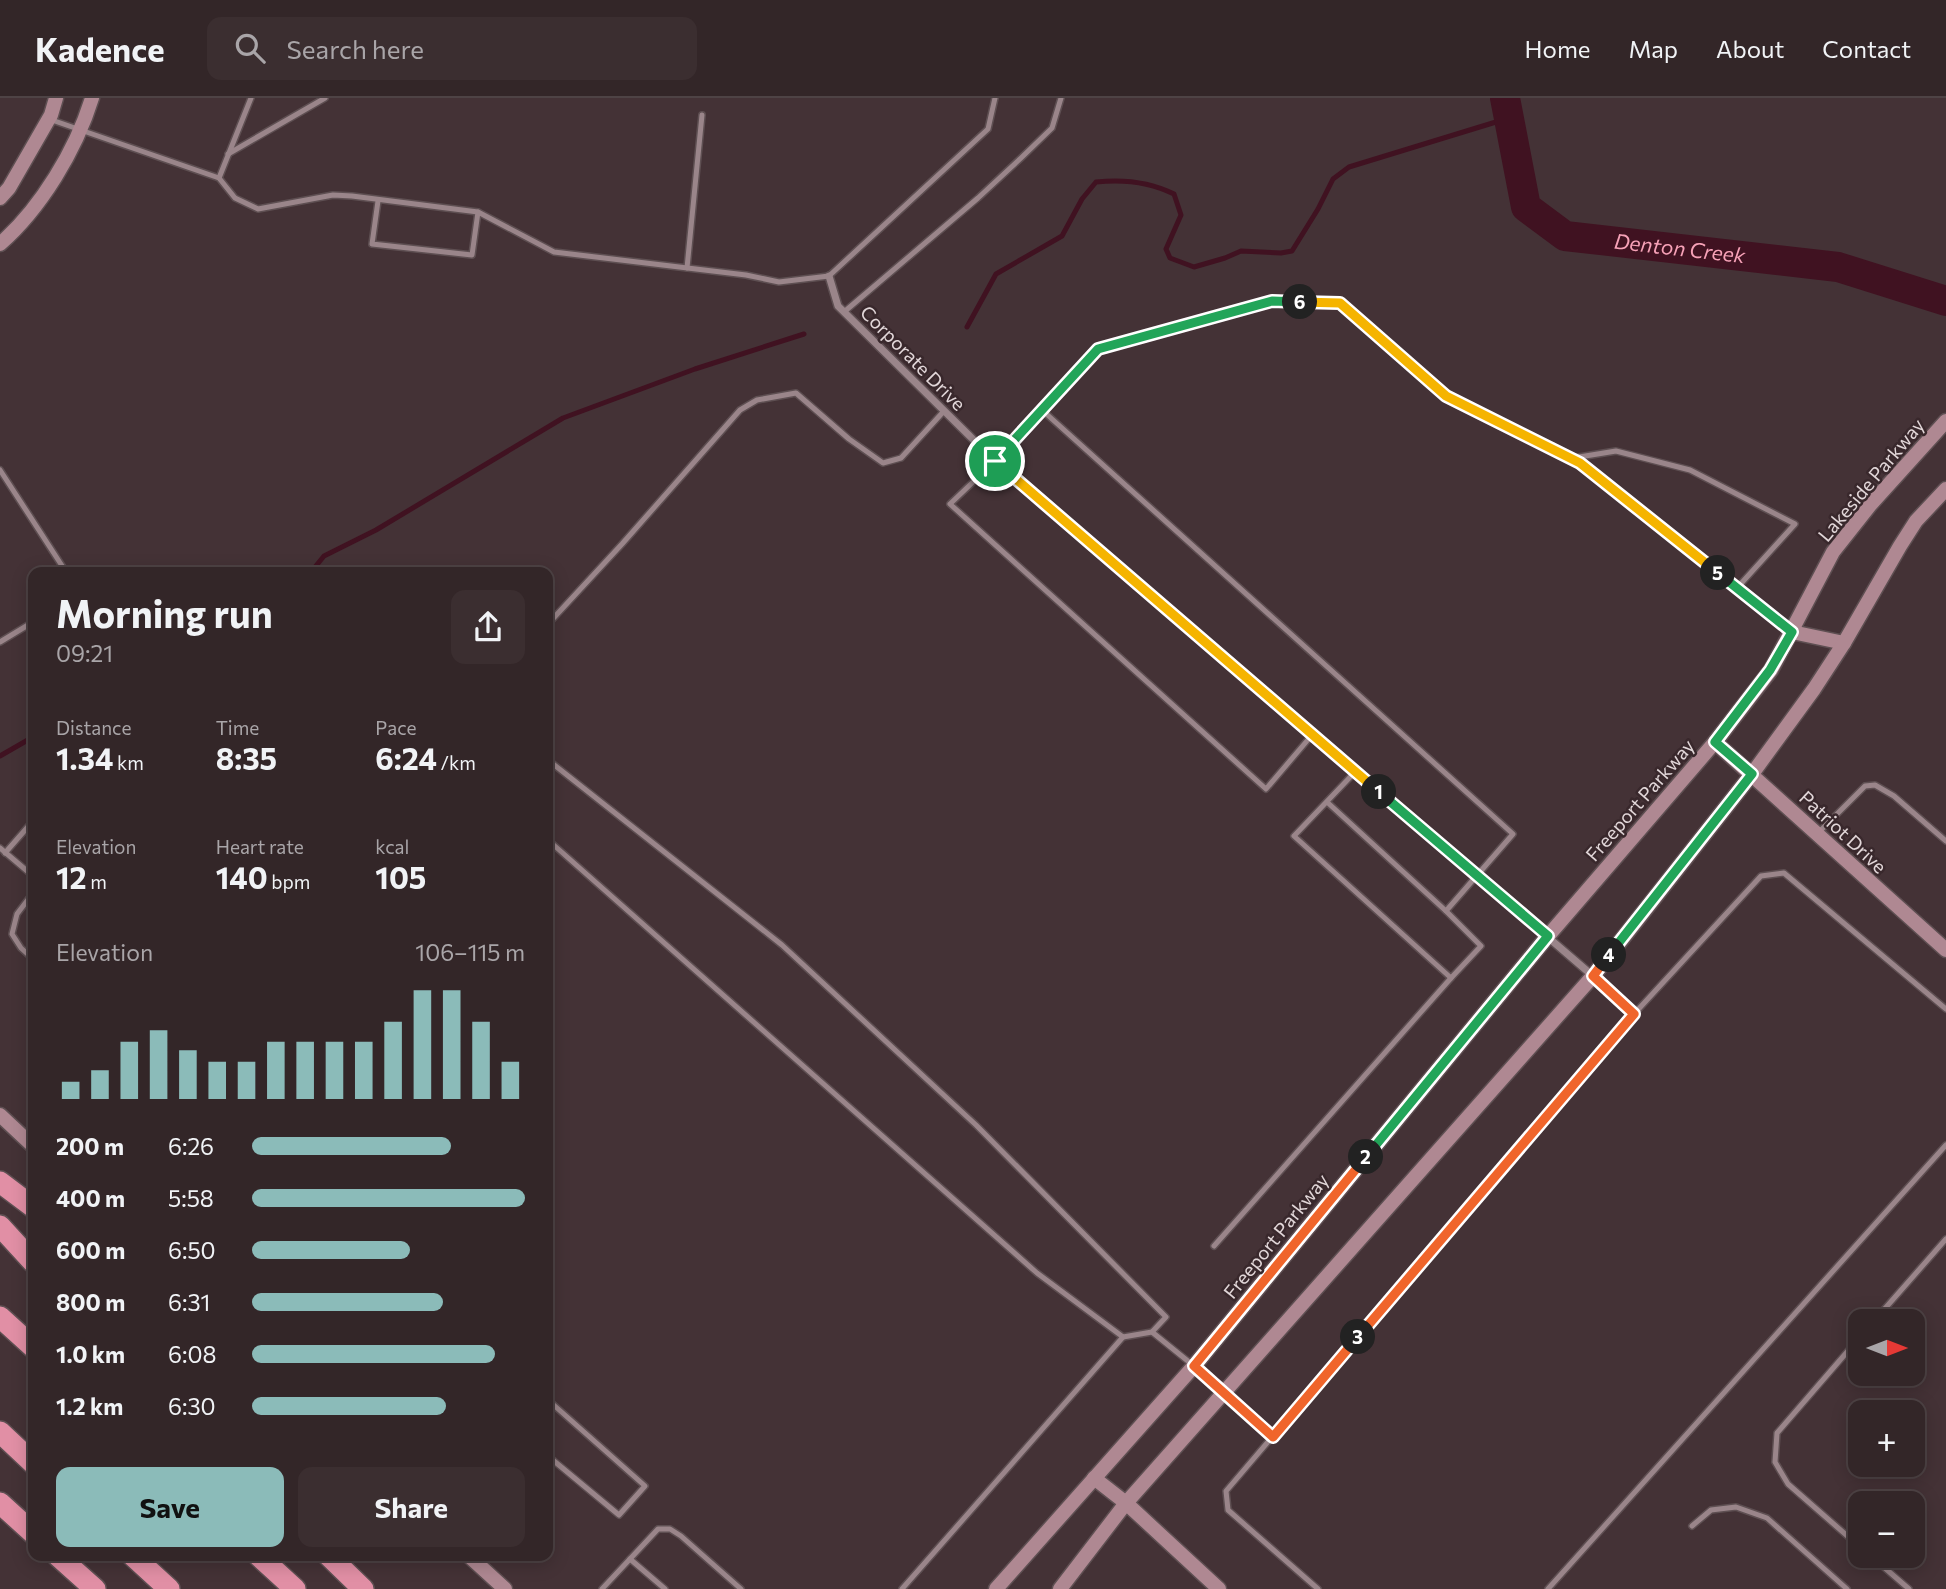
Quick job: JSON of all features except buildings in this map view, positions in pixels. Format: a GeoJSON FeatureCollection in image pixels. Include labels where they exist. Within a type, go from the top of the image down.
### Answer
{"type":"FeatureCollection","features":[{"type":"Feature","properties":{"kind":"highway"},"geometry":{"type":"LineString","coordinates":[[0,1182],[28,1204]]}},
{"type":"Feature","properties":{"kind":"highway"},"geometry":{"type":"LineString","coordinates":[[0,1226],[28,1257]]}},
{"type":"Feature","properties":{"kind":"highway"},"geometry":{"type":"LineString","coordinates":[[0,1317],[28,1342]]}},
{"type":"Feature","properties":{"kind":"highway"},"geometry":{"type":"LineString","coordinates":[[0,1433],[28,1458]]}},
{"type":"Feature","properties":{"kind":"highway"},"geometry":{"type":"LineString","coordinates":[[0,1503],[28,1528]]}},
{"type":"Feature","properties":{"kind":"highway"},"geometry":{"type":"LineString","coordinates":[[64,1561],[95,1589]]}},
{"type":"Feature","properties":{"kind":"highway"},"geometry":{"type":"LineString","coordinates":[[138,1561],[169,1589]]}},
{"type":"Feature","properties":{"kind":"highway"},"geometry":{"type":"LineString","coordinates":[[264,1561],[295,1589]]}},
{"type":"Feature","properties":{"kind":"highway"},"geometry":{"type":"LineString","coordinates":[[334,1561],[363,1589]]}},
{"type":"Feature","properties":{"kind":"main road"},"geometry":{"type":"LineString","coordinates":[[0,198],[9,188],[49,119],[57,98]]}},
{"type":"Feature","properties":{"kind":"main road"},"geometry":{"type":"LineString","coordinates":[[0,244],[50,187],[80,131],[92,98]]}},
{"type":"Feature","properties":{"kind":"main road","name":"Lakeside Parkway"},"geometry":{"type":"LineString","coordinates":[[1715,742],[1770,670],[1833,552],[1871,504],[1946,421]]}},
{"type":"Feature","properties":{"kind":"main road"},"geometry":{"type":"LineString","coordinates":[[1060,1589],[1126,1503],[1593,976],[1752,774],[1814,689],[1916,521],[1946,489]]}},
{"type":"Feature","properties":{"kind":"main road"},"geometry":{"type":"LineString","coordinates":[[1792,632],[1844,643]]}},
{"type":"Feature","properties":{"kind":"main road","name":"Patriot Drive"},"geometry":{"type":"LineString","coordinates":[[1715,742],[1946,950]]}},
{"type":"Feature","properties":{"kind":"main road","name":"Freeport Parkway"},"geometry":{"type":"LineString","coordinates":[[996,1589],[1194,1366],[1548,936],[1715,742]]}},
{"type":"Feature","properties":{"kind":"main road"},"geometry":{"type":"LineString","coordinates":[[0,1115],[28,1141]]}},
{"type":"Feature","properties":{"kind":"main road"},"geometry":{"type":"LineString","coordinates":[[1094,1478],[1126,1503],[1219,1589]]}},
{"type":"Feature","properties":{"kind":"main road"},"geometry":{"type":"LineString","coordinates":[[474,1561],[505,1589]]}},
{"type":"Feature","properties":{"kind":"street","name":"Corporate Drive"},"geometry":{"type":"LineString","coordinates":[[829,276],[838,306],[995,461],[1593,976]]}},
{"type":"Feature","properties":{"kind":"lane"},"geometry":{"type":"LineString","coordinates":[[219,178],[251,98]]}},
{"type":"Feature","properties":{"kind":"lane"},"geometry":{"type":"LineString","coordinates":[[228,154],[325,98]]}},
{"type":"Feature","properties":{"kind":"lane"},"geometry":{"type":"LineString","coordinates":[[49,119],[219,178],[236,198],[258,209],[332,195],[478,212],[554,252],[746,275],[779,282],[829,276],[988,129],[995,98]]}},
{"type":"Feature","properties":{"kind":"lane"},"geometry":{"type":"LineString","coordinates":[[844,312],[1052,128],[1061,98]]}},
{"type":"Feature","properties":{"kind":"lane"},"geometry":{"type":"LineString","coordinates":[[687,268],[702,116]]}},
{"type":"Feature","properties":{"kind":"lane"},"geometry":{"type":"LineString","coordinates":[[378,201],[372,244],[471,255],[478,212]]}},
{"type":"Feature","properties":{"kind":"lane"},"geometry":{"type":"LineString","coordinates":[[1312,735],[1266,789],[950,504],[995,461],[1098,349],[1272,301],[1340,303],[1446,396],[1580,463],[1792,632]]}},
{"type":"Feature","properties":{"kind":"lane"},"geometry":{"type":"LineString","coordinates":[[553,619],[740,410],[757,400],[796,393],[849,439],[883,463],[901,458],[944,411]]}},
{"type":"Feature","properties":{"kind":"lane"},"geometry":{"type":"LineString","coordinates":[[1042,410],[1513,834],[1446,911]]}},
{"type":"Feature","properties":{"kind":"lane"},"geometry":{"type":"LineString","coordinates":[[1572,459],[1616,451],[1689,470],[1795,524],[1737,588]]}},
{"type":"Feature","properties":{"kind":"lane"},"geometry":{"type":"LineString","coordinates":[[0,470],[63,567]]}},
{"type":"Feature","properties":{"kind":"lane"},"geometry":{"type":"LineString","coordinates":[[0,642],[28,625]]}},
{"type":"Feature","properties":{"kind":"lane"},"geometry":{"type":"LineString","coordinates":[[553,765],[782,946],[976,1125],[1166,1317],[1152,1332],[1124,1337],[902,1589]]}},
{"type":"Feature","properties":{"kind":"lane"},"geometry":{"type":"LineString","coordinates":[[1355,772],[1294,836],[1451,978]]}},
{"type":"Feature","properties":{"kind":"lane"},"geometry":{"type":"LineString","coordinates":[[1816,834],[1864,786],[1875,785],[1894,796],[1946,841]]}},
{"type":"Feature","properties":{"kind":"lane"},"geometry":{"type":"LineString","coordinates":[[1214,1246],[1481,946],[1327,802]]}},
{"type":"Feature","properties":{"kind":"lane"},"geometry":{"type":"LineString","coordinates":[[28,826],[3,851],[28,872]]}},
{"type":"Feature","properties":{"kind":"lane"},"geometry":{"type":"LineString","coordinates":[[553,845],[1037,1273],[1124,1337]]}},
{"type":"Feature","properties":{"kind":"lane"},"geometry":{"type":"LineString","coordinates":[[1318,1589],[1228,1510],[1226,1491],[1634,1014],[1761,876],[1784,873],[1946,1009]]}},
{"type":"Feature","properties":{"kind":"lane"},"geometry":{"type":"LineString","coordinates":[[28,900],[17,914],[12,934],[20,948],[28,955]]}},
{"type":"Feature","properties":{"kind":"lane"},"geometry":{"type":"LineString","coordinates":[[1593,976],[1634,1014]]}},
{"type":"Feature","properties":{"kind":"lane"},"geometry":{"type":"LineString","coordinates":[[1548,1589],[1946,1145]]}},
{"type":"Feature","properties":{"kind":"lane"},"geometry":{"type":"LineString","coordinates":[[1885,1309],[1946,1239]]}},
{"type":"Feature","properties":{"kind":"lane"},"geometry":{"type":"LineString","coordinates":[[1152,1332],[1273,1437]]}},
{"type":"Feature","properties":{"kind":"lane"},"geometry":{"type":"LineString","coordinates":[[1848,1351],[1777,1433],[1775,1462],[1788,1483],[1848,1536]]}},
{"type":"Feature","properties":{"kind":"lane"},"geometry":{"type":"LineString","coordinates":[[553,1404],[645,1486],[619,1515],[553,1460]]}},
{"type":"Feature","properties":{"kind":"lane"},"geometry":{"type":"LineString","coordinates":[[1692,1526],[1711,1510],[1736,1507],[1767,1518],[1847,1589]]}},
{"type":"Feature","properties":{"kind":"lane"},"geometry":{"type":"LineString","coordinates":[[603,1589],[658,1529],[670,1529],[681,1536],[741,1589]]}},
{"type":"Feature","properties":{"kind":"lane"},"geometry":{"type":"LineString","coordinates":[[630,1559],[665,1589]]}},
{"type":"Feature","properties":{"kind":"lane"},"geometry":{"type":"LineString","coordinates":[[1885,1568],[1909,1589]]}},
{"type":"Feature","properties":{"kind":"waterway","name":"Denton Creek"},"geometry":{"type":"LineString","coordinates":[[1505,98],[1526,207],[1565,236],[1838,267],[1946,301]]}},
{"type":"Feature","properties":{"kind":"waterway"},"geometry":{"type":"LineString","coordinates":[[967,327],[996,274],[1062,236],[1082,199],[1096,182],[1136,182],[1174,194],[1181,215],[1166,249],[1170,258],[1194,267],[1241,251],[1292,251],[1333,179],[1349,167],[1509,118]]}},
{"type":"Feature","properties":{"kind":"waterway"},"geometry":{"type":"LineString","coordinates":[[315,567],[324,556],[376,530],[563,418],[695,369],[804,334]]}},
{"type":"Feature","properties":{"kind":"waterway"},"geometry":{"type":"LineString","coordinates":[[0,756],[28,740]]}},
{"type":"Feature","properties":{"kind":"route"},"geometry":{"type":"LineString","coordinates":[[1272,301],[1340,303],[1446,396],[1580,463],[1792,632],[1770,670],[1715,742],[1752,774],[1593,976],[1634,1014],[1273,1437],[1194,1366],[1548,936],[995,461],[1098,349],[1272,301]]}}]}
